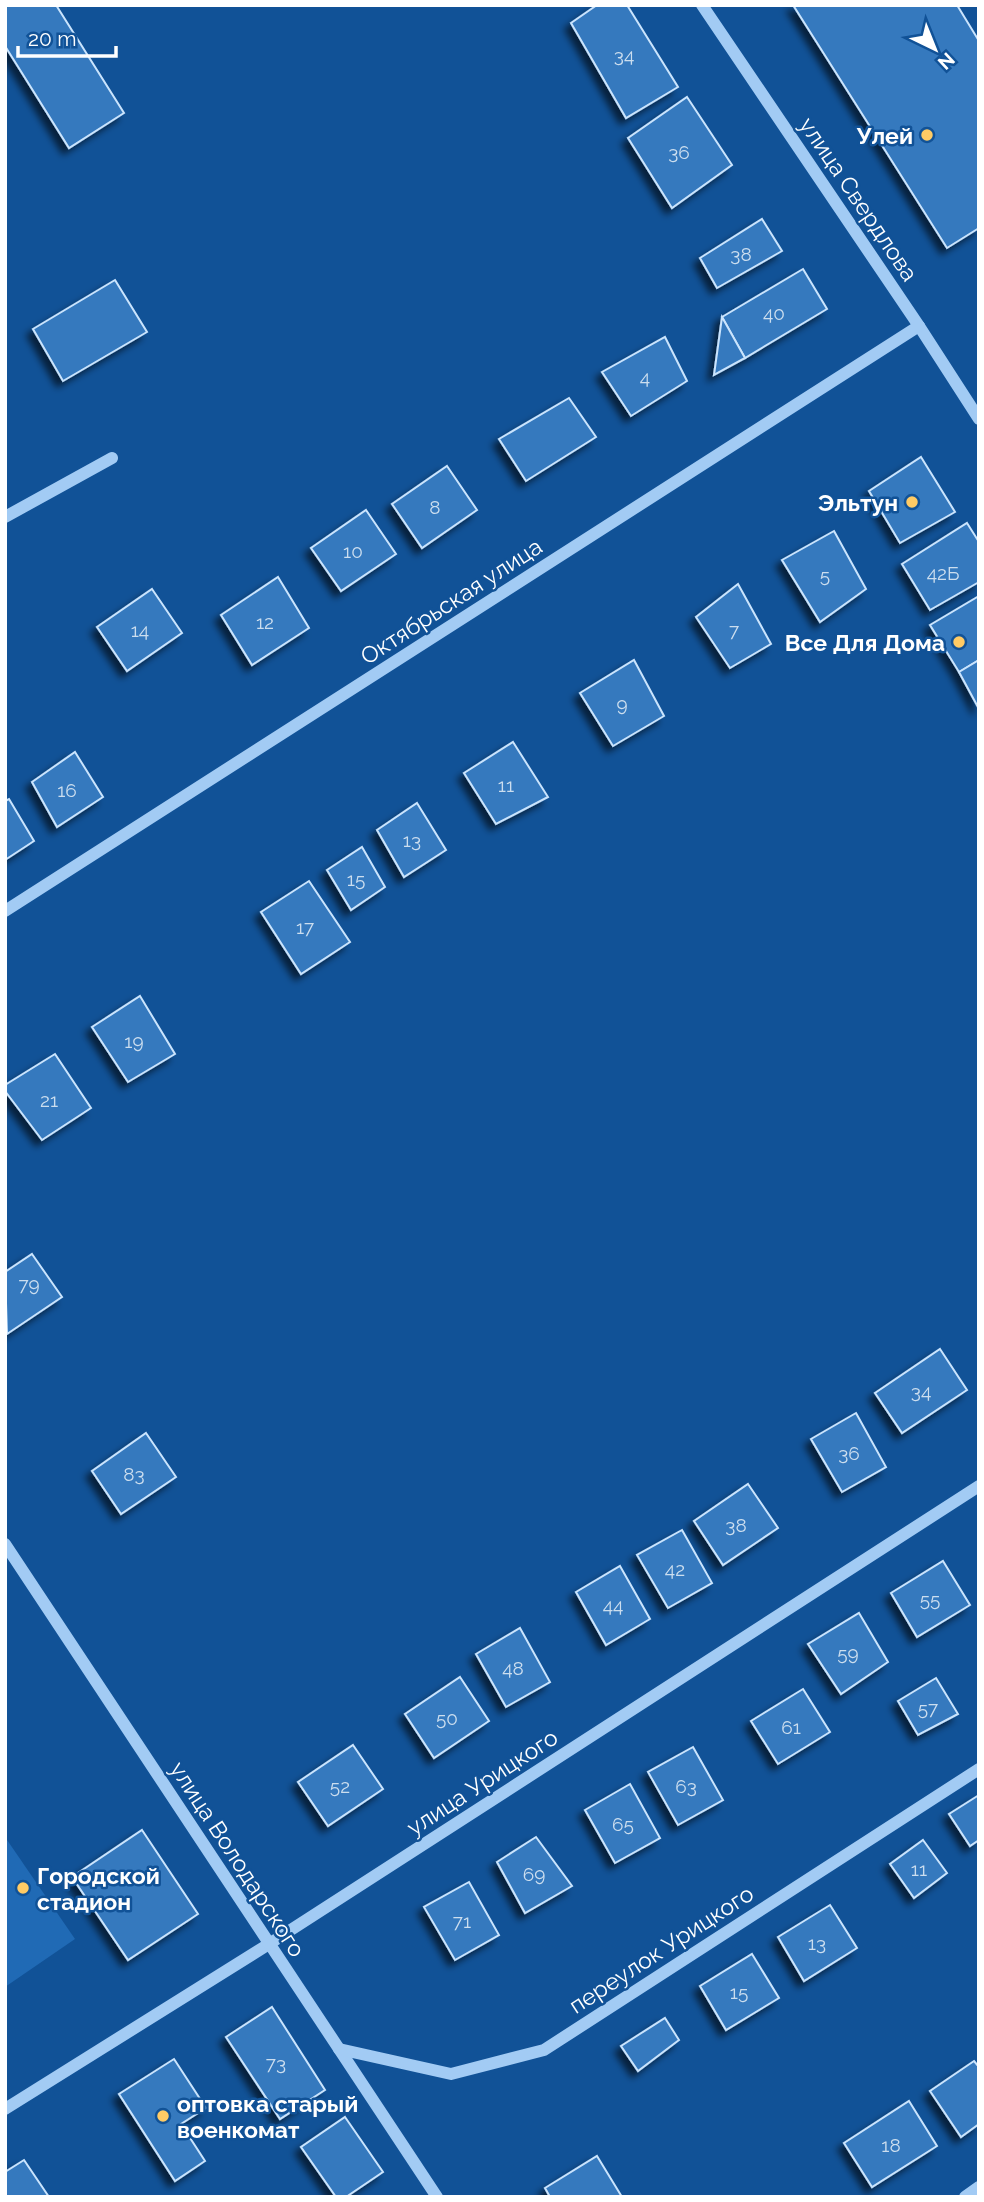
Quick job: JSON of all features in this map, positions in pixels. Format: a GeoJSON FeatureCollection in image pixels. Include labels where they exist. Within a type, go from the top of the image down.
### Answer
{"type":"FeatureCollection","features":[{"type":"Feature","properties":{"kind":"street","name":"улица Свердлова"},"geometry":{"type":"LineString","coordinates":[[702,5],[979,419]]}},
{"type":"Feature","properties":{"kind":"street","name":"Октябрьская улица"},"geometry":{"type":"LineString","coordinates":[[5,911],[919,326]]}},
{"type":"Feature","properties":{"kind":"street"},"geometry":{"type":"LineString","coordinates":[[5,517],[111,458]]}},
{"type":"Feature","properties":{"kind":"street","name":"улица Урицкого"},"geometry":{"type":"LineString","coordinates":[[5,2109],[269,1944],[979,1486]]}},
{"type":"Feature","properties":{"kind":"street","name":"улица Володарского"},"geometry":{"type":"LineString","coordinates":[[5,1544],[437,2197]]}},
{"type":"Feature","properties":{"kind":"street","name":"переулок Урицкого"},"geometry":{"type":"LineString","coordinates":[[339,2049],[451,2074],[544,2050],[979,1769]]}},
{"type":"Feature","properties":{"kind":"street"},"geometry":{"type":"LineString","coordinates":[[965,2197],[979,2187]]}},
{"type":"Feature","properties":{"kind":"shaded area","name":"Городской стадион"},"geometry":{"type":"Polygon","coordinates":[[[5,1837],[75,1939],[5,1987],[5,1837]]]}},
{"type":"Feature","properties":{"kind":"building"},"geometry":{"type":"Polygon","coordinates":[[[5,5],[56,5],[124,113],[69,148],[5,46],[5,5]]]}},
{"type":"Feature","properties":{"kind":"building"},"geometry":{"type":"Polygon","coordinates":[[[597,5],[627,5],[678,87],[626,118],[571,23],[597,5]]]}},
{"type":"Feature","properties":{"kind":"building","name":"Улей"},"geometry":{"type":"Polygon","coordinates":[[[793,5],[957,5],[979,41],[979,228],[947,248],[793,5]]]}},
{"type":"Feature","properties":{"kind":"building"},"geometry":{"type":"Polygon","coordinates":[[[687,97],[732,165],[672,208],[628,138],[687,97]]]}},
{"type":"Feature","properties":{"kind":"building"},"geometry":{"type":"Polygon","coordinates":[[[762,219],[782,251],[717,288],[700,258],[762,219]]]}},
{"type":"Feature","properties":{"kind":"building"},"geometry":{"type":"Polygon","coordinates":[[[803,269],[827,309],[745,358],[722,317],[803,269]]]}},
{"type":"Feature","properties":{"kind":"building"},"geometry":{"type":"Polygon","coordinates":[[[115,280],[147,332],[63,381],[33,329],[115,280]]]}},
{"type":"Feature","properties":{"kind":"building"},"geometry":{"type":"Polygon","coordinates":[[[722,317],[745,358],[714,375],[722,317]]]}},
{"type":"Feature","properties":{"kind":"building"},"geometry":{"type":"Polygon","coordinates":[[[665,337],[687,381],[631,416],[602,372],[665,337]]]}},
{"type":"Feature","properties":{"kind":"building"},"geometry":{"type":"Polygon","coordinates":[[[569,398],[596,437],[526,481],[499,439],[569,398]]]}},
{"type":"Feature","properties":{"kind":"building","name":"Эльтун"},"geometry":{"type":"Polygon","coordinates":[[[921,457],[955,512],[900,543],[869,491],[921,457]]]}},
{"type":"Feature","properties":{"kind":"building"},"geometry":{"type":"Polygon","coordinates":[[[447,466],[477,510],[422,548],[392,504],[447,466]]]}},
{"type":"Feature","properties":{"kind":"building"},"geometry":{"type":"Polygon","coordinates":[[[366,510],[396,554],[341,591],[311,548],[366,510]]]}},
{"type":"Feature","properties":{"kind":"building"},"geometry":{"type":"Polygon","coordinates":[[[967,523],[979,542],[979,582],[930,610],[902,564],[967,523]]]}},
{"type":"Feature","properties":{"kind":"building"},"geometry":{"type":"Polygon","coordinates":[[[834,531],[866,589],[820,622],[782,560],[834,531]]]}},
{"type":"Feature","properties":{"kind":"building"},"geometry":{"type":"Polygon","coordinates":[[[278,577],[309,628],[252,665],[221,615],[278,577]]]}},
{"type":"Feature","properties":{"kind":"building"},"geometry":{"type":"Polygon","coordinates":[[[738,584],[771,644],[730,668],[696,617],[738,584]]]}},
{"type":"Feature","properties":{"kind":"building"},"geometry":{"type":"Polygon","coordinates":[[[152,589],[182,633],[127,671],[97,627],[152,589]]]}},
{"type":"Feature","properties":{"kind":"building","name":"Все Для Дома"},"geometry":{"type":"Polygon","coordinates":[[[979,596],[979,660],[959,672],[930,625],[979,596]]]}},
{"type":"Feature","properties":{"kind":"building"},"geometry":{"type":"Polygon","coordinates":[[[634,660],[664,716],[613,746],[580,693],[634,660]]]}},
{"type":"Feature","properties":{"kind":"building","name":"Все Для Дома"},"geometry":{"type":"Polygon","coordinates":[[[979,660],[979,709],[959,672],[979,660]]]}},
{"type":"Feature","properties":{"kind":"building"},"geometry":{"type":"Polygon","coordinates":[[[513,742],[548,797],[496,824],[464,773],[513,742]]]}},
{"type":"Feature","properties":{"kind":"building"},"geometry":{"type":"Polygon","coordinates":[[[75,752],[103,797],[57,827],[32,782],[75,752]]]}},
{"type":"Feature","properties":{"kind":"building"},"geometry":{"type":"Polygon","coordinates":[[[9,799],[34,841],[5,860],[5,801],[9,799]]]}},
{"type":"Feature","properties":{"kind":"building"},"geometry":{"type":"Polygon","coordinates":[[[417,803],[446,850],[404,877],[377,830],[417,803]]]}},
{"type":"Feature","properties":{"kind":"building"},"geometry":{"type":"Polygon","coordinates":[[[362,847],[385,887],[351,910],[327,870],[362,847]]]}},
{"type":"Feature","properties":{"kind":"building"},"geometry":{"type":"Polygon","coordinates":[[[309,881],[350,942],[301,974],[261,912],[309,881]]]}},
{"type":"Feature","properties":{"kind":"building"},"geometry":{"type":"Polygon","coordinates":[[[140,996],[175,1054],[128,1082],[92,1027],[140,996]]]}},
{"type":"Feature","properties":{"kind":"building"},"geometry":{"type":"Polygon","coordinates":[[[55,1054],[91,1108],[42,1140],[5,1091],[5,1085],[55,1054]]]}},
{"type":"Feature","properties":{"kind":"building"},"geometry":{"type":"Polygon","coordinates":[[[32,1254],[62,1297],[7,1334],[5,1272],[32,1254]]]}},
{"type":"Feature","properties":{"kind":"building"},"geometry":{"type":"Polygon","coordinates":[[[940,1349],[967,1390],[902,1433],[875,1393],[940,1349]]]}},
{"type":"Feature","properties":{"kind":"building"},"geometry":{"type":"Polygon","coordinates":[[[856,1413],[886,1467],[842,1492],[811,1439],[856,1413]]]}},
{"type":"Feature","properties":{"kind":"building"},"geometry":{"type":"Polygon","coordinates":[[[146,1433],[176,1477],[121,1514],[92,1471],[146,1433]]]}},
{"type":"Feature","properties":{"kind":"building"},"geometry":{"type":"Polygon","coordinates":[[[748,1484],[778,1528],[723,1565],[694,1521],[748,1484]]]}},
{"type":"Feature","properties":{"kind":"building"},"geometry":{"type":"Polygon","coordinates":[[[682,1530],[712,1583],[668,1608],[637,1555],[682,1530]]]}},
{"type":"Feature","properties":{"kind":"building"},"geometry":{"type":"Polygon","coordinates":[[[943,1561],[970,1605],[917,1637],[891,1593],[943,1561]]]}},
{"type":"Feature","properties":{"kind":"building"},"geometry":{"type":"Polygon","coordinates":[[[620,1566],[650,1619],[606,1645],[576,1592],[620,1566]]]}},
{"type":"Feature","properties":{"kind":"building"},"geometry":{"type":"Polygon","coordinates":[[[859,1613],[888,1662],[841,1694],[808,1644],[859,1613]]]}},
{"type":"Feature","properties":{"kind":"building"},"geometry":{"type":"Polygon","coordinates":[[[520,1628],[550,1682],[506,1707],[476,1654],[520,1628]]]}},
{"type":"Feature","properties":{"kind":"building"},"geometry":{"type":"Polygon","coordinates":[[[460,1677],[489,1721],[434,1758],[405,1714],[460,1677]]]}},
{"type":"Feature","properties":{"kind":"building"},"geometry":{"type":"Polygon","coordinates":[[[936,1678],[958,1714],[918,1735],[898,1701],[936,1678]]]}},
{"type":"Feature","properties":{"kind":"building"},"geometry":{"type":"Polygon","coordinates":[[[803,1689],[830,1732],[778,1764],[751,1721],[803,1689]]]}},
{"type":"Feature","properties":{"kind":"building"},"geometry":{"type":"Polygon","coordinates":[[[353,1745],[383,1789],[328,1826],[298,1782],[353,1745]]]}},
{"type":"Feature","properties":{"kind":"building"},"geometry":{"type":"Polygon","coordinates":[[[693,1747],[723,1800],[678,1825],[648,1772],[693,1747]]]}},
{"type":"Feature","properties":{"kind":"building"},"geometry":{"type":"Polygon","coordinates":[[[630,1784],[660,1838],[615,1863],[585,1810],[630,1784]]]}},
{"type":"Feature","properties":{"kind":"building"},"geometry":{"type":"Polygon","coordinates":[[[979,1795],[979,1840],[970,1846],[949,1814],[979,1795]]]}},
{"type":"Feature","properties":{"kind":"building"},"geometry":{"type":"Polygon","coordinates":[[[142,1830],[198,1914],[128,1960],[72,1877],[142,1830]]]}},
{"type":"Feature","properties":{"kind":"building"},"geometry":{"type":"Polygon","coordinates":[[[536,1837],[572,1886],[525,1913],[497,1862],[536,1837]]]}},
{"type":"Feature","properties":{"kind":"building"},"geometry":{"type":"Polygon","coordinates":[[[923,1840],[947,1873],[914,1898],[890,1864],[923,1840]]]}},
{"type":"Feature","properties":{"kind":"building"},"geometry":{"type":"Polygon","coordinates":[[[469,1882],[499,1935],[455,1960],[424,1907],[469,1882]]]}},
{"type":"Feature","properties":{"kind":"building"},"geometry":{"type":"Polygon","coordinates":[[[830,1905],[857,1948],[804,1981],[778,1937],[830,1905]]]}},
{"type":"Feature","properties":{"kind":"building"},"geometry":{"type":"Polygon","coordinates":[[[752,1954],[779,1998],[726,2030],[700,1986],[752,1954]]]}},
{"type":"Feature","properties":{"kind":"building"},"geometry":{"type":"Polygon","coordinates":[[[272,2007],[325,2090],[280,2119],[226,2037],[272,2007]]]}},
{"type":"Feature","properties":{"kind":"building"},"geometry":{"type":"Polygon","coordinates":[[[665,2018],[679,2040],[638,2071],[621,2046],[665,2018]]]}},
{"type":"Feature","properties":{"kind":"building","name":"оптовка старый военкомат"},"geometry":{"type":"Polygon","coordinates":[[[174,2059],[206,2108],[181,2124],[205,2161],[175,2181],[119,2094],[174,2059]]]}},
{"type":"Feature","properties":{"kind":"building"},"geometry":{"type":"Polygon","coordinates":[[[974,2061],[979,2067],[979,2124],[961,2137],[930,2091],[974,2061]]]}},
{"type":"Feature","properties":{"kind":"building"},"geometry":{"type":"Polygon","coordinates":[[[909,2101],[937,2146],[872,2187],[844,2143],[909,2101]]]}},
{"type":"Feature","properties":{"kind":"building"},"geometry":{"type":"Polygon","coordinates":[[[345,2117],[383,2172],[346,2197],[336,2197],[301,2147],[345,2117]]]}},
{"type":"Feature","properties":{"kind":"building"},"geometry":{"type":"Polygon","coordinates":[[[597,2156],[622,2197],[550,2197],[545,2188],[597,2156]]]}},
{"type":"Feature","properties":{"kind":"building"},"geometry":{"type":"Polygon","coordinates":[[[24,2160],[49,2197],[5,2197],[5,2172],[24,2160]]]}},
{"type":"Feature","properties":{"kind":"place","name":"Улей"},"geometry":{"type":"Point","coordinates":[927,135]}},
{"type":"Feature","properties":{"kind":"place","name":"Эльтун"},"geometry":{"type":"Point","coordinates":[912,502]}},
{"type":"Feature","properties":{"kind":"place","name":"Все Для Дома"},"geometry":{"type":"Point","coordinates":[959,642]}},
{"type":"Feature","properties":{"kind":"place","name":"Городской стадион"},"geometry":{"type":"Point","coordinates":[23,1888]}},
{"type":"Feature","properties":{"kind":"place","name":"оптовка старый военкомат"},"geometry":{"type":"Point","coordinates":[163,2116]}}]}
